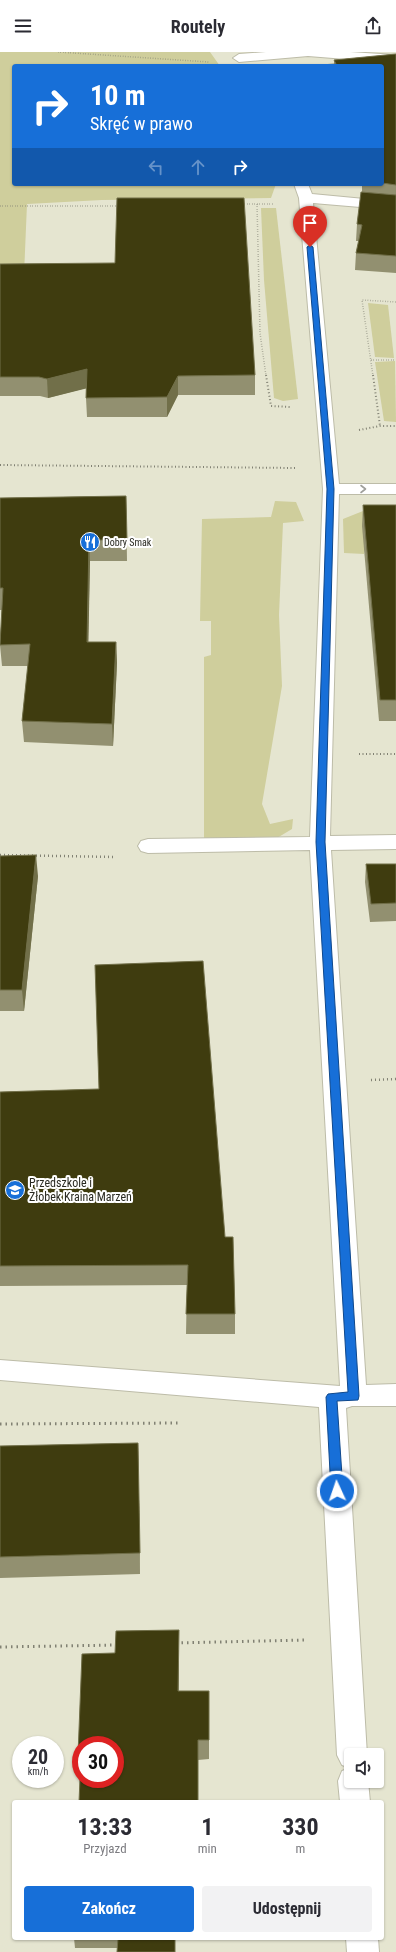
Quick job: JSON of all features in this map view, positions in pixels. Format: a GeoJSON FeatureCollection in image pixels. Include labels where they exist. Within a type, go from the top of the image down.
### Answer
{"type":"FeatureCollection","features":[{"type":"Feature","properties":{"kind":"street"},"geometry":{"type":"LineString","coordinates":[[239,59],[311,53],[396,59]]}},
{"type":"Feature","properties":{"kind":"street"},"geometry":{"type":"LineString","coordinates":[[352,1748],[343,1397],[320,842],[331,489],[303,191],[396,206]]}},
{"type":"Feature","properties":{"kind":"street"},"geometry":{"type":"LineString","coordinates":[[331,489],[396,489]]}},
{"type":"Feature","properties":{"kind":"street"},"geometry":{"type":"LineString","coordinates":[[148,846],[320,842],[396,842]]}},
{"type":"Feature","properties":{"kind":"street"},"geometry":{"type":"LineString","coordinates":[[0,1370],[343,1397],[396,1395]]}},
{"type":"Feature","properties":{"kind":"street"},"geometry":{"type":"LineString","coordinates":[[354,1788],[355,1800]]}},
{"type":"Feature","properties":{"kind":"street"},"geometry":{"type":"LineString","coordinates":[[362,1940],[363,1952]]}},
{"type":"Feature","properties":{"kind":"path"},"geometry":{"type":"LineString","coordinates":[[58,52],[216,62]]}},
{"type":"Feature","properties":{"kind":"path"},"geometry":{"type":"LineString","coordinates":[[241,204],[278,204]]}},
{"type":"Feature","properties":{"kind":"path"},"geometry":{"type":"LineString","coordinates":[[257,204],[260,333],[271,406],[298,407]]}},
{"type":"Feature","properties":{"kind":"path"},"geometry":{"type":"LineString","coordinates":[[0,206],[125,206]]}},
{"type":"Feature","properties":{"kind":"path"},"geometry":{"type":"LineString","coordinates":[[380,426],[362,300],[396,302]]}},
{"type":"Feature","properties":{"kind":"path"},"geometry":{"type":"LineString","coordinates":[[371,360],[396,360]]}},
{"type":"Feature","properties":{"kind":"path"},"geometry":{"type":"LineString","coordinates":[[0,465],[295,468]]}},
{"type":"Feature","properties":{"kind":"path"},"geometry":{"type":"LineString","coordinates":[[0,855],[124,857]]}},
{"type":"Feature","properties":{"kind":"path"},"geometry":{"type":"LineString","coordinates":[[0,1424],[187,1423]]}},
{"type":"Feature","properties":{"kind":"path"},"geometry":{"type":"LineString","coordinates":[[173,1643],[306,1640]]}},
{"type":"Feature","properties":{"kind":"path"},"geometry":{"type":"LineString","coordinates":[[0,1648],[126,1644]]}},
{"type":"Feature","properties":{"kind":"shaded area"},"geometry":{"type":"Polygon","coordinates":[[[0,52],[210,52],[219,64],[12,64],[12,186],[275,186],[271,198],[102,200],[27,204],[24,275],[0,279],[0,52]]]}},
{"type":"Feature","properties":{"kind":"shaded area"},"geometry":{"type":"Polygon","coordinates":[[[261,208],[276,208],[298,399],[283,401],[274,398],[264,280],[261,208]]]}},
{"type":"Feature","properties":{"kind":"shaded area"},"geometry":{"type":"Polygon","coordinates":[[[368,303],[388,305],[394,358],[375,357],[368,303]]]}},
{"type":"Feature","properties":{"kind":"shaded area"},"geometry":{"type":"Polygon","coordinates":[[[395,361],[396,422],[384,421],[375,362],[395,361]]]}},
{"type":"Feature","properties":{"kind":"shaded area"},"geometry":{"type":"Polygon","coordinates":[[[275,501],[296,502],[304,521],[283,523],[279,615],[282,686],[262,804],[270,824],[293,819],[292,829],[277,838],[204,839],[204,657],[211,655],[211,621],[200,621],[202,519],[271,517],[275,501]]]}},
{"type":"Feature","properties":{"kind":"shaded area"},"geometry":{"type":"Polygon","coordinates":[[[373,507],[364,554],[344,553],[343,519],[373,507]]]}},
{"type":"Feature","properties":{"kind":"building"},"geometry":{"type":"Polygon","coordinates":[[[396,54],[396,185],[384,183],[384,64],[336,64],[334,60],[396,54]]]}},
{"type":"Feature","properties":{"kind":"building"},"geometry":{"type":"Polygon","coordinates":[[[361,192],[396,195],[396,256],[356,253],[362,225],[357,224],[361,192]]]}},
{"type":"Feature","properties":{"kind":"building"},"geometry":{"type":"Polygon","coordinates":[[[117,198],[244,198],[255,375],[178,376],[167,397],[86,398],[87,369],[47,379],[39,377],[0,377],[0,264],[115,263],[117,198]]]}},
{"type":"Feature","properties":{"kind":"building"},"geometry":{"type":"Polygon","coordinates":[[[126,496],[127,540],[89,540],[87,642],[116,642],[112,724],[22,721],[30,644],[0,645],[3,588],[0,588],[0,498],[126,496]]]}},
{"type":"Feature","properties":{"kind":"building"},"geometry":{"type":"Polygon","coordinates":[[[363,505],[396,505],[396,700],[380,700],[363,505]]]}},
{"type":"Feature","properties":{"kind":"building"},"geometry":{"type":"Polygon","coordinates":[[[36,855],[22,990],[0,990],[0,856],[36,855]]]}},
{"type":"Feature","properties":{"kind":"building"},"geometry":{"type":"Polygon","coordinates":[[[366,864],[396,864],[396,903],[371,904],[366,864]]]}},
{"type":"Feature","properties":{"kind":"building"},"geometry":{"type":"Polygon","coordinates":[[[203,961],[225,1237],[233,1237],[235,1314],[186,1314],[188,1265],[0,1266],[0,1092],[99,1089],[95,965],[203,961]]]}},
{"type":"Feature","properties":{"kind":"building"},"geometry":{"type":"Polygon","coordinates":[[[138,1443],[140,1553],[0,1557],[0,1446],[138,1443]]]}},
{"type":"Feature","properties":{"kind":"building"},"geometry":{"type":"Polygon","coordinates":[[[179,1630],[178,1691],[209,1691],[209,1740],[198,1740],[198,1800],[79,1800],[80,1788],[124,1788],[124,1736],[79,1736],[82,1654],[115,1653],[116,1631],[179,1630]]]}},
{"type":"Feature","properties":{"kind":"building"},"geometry":{"type":"Polygon","coordinates":[[[118,1940],[175,1940],[175,1952],[117,1952],[118,1940]]]}},
{"type":"Feature","properties":{"kind":"place","name":"Dobry Smak"},"geometry":{"type":"Point","coordinates":[90,542]}},
{"type":"Feature","properties":{"kind":"place","name":"Przedszkole i Żłobek Kraina Marzeń"},"geometry":{"type":"Point","coordinates":[15,1190]}},
{"type":"Feature","properties":{"kind":"route"},"geometry":{"type":"LineString","coordinates":[[310,247],[331,489],[320,842],[354,1396],[332,1397],[337,1491]]}}]}
